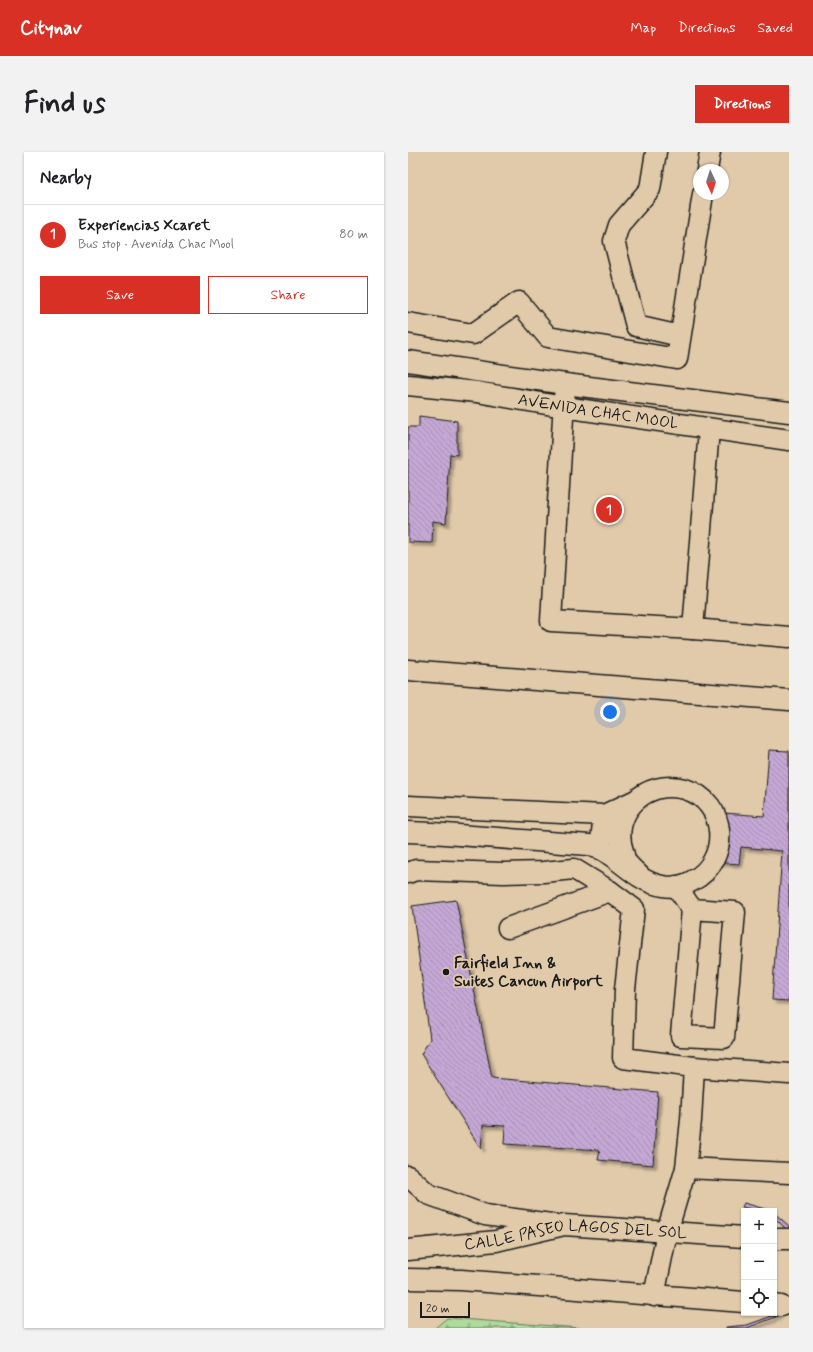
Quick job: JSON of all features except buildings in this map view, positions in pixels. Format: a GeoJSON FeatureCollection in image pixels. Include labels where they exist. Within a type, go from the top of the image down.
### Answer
{"type":"FeatureCollection","features":[{"type":"Feature","properties":{"kind":"street"},"geometry":{"type":"LineString","coordinates":[[656,152],[650,189],[619,225],[614,241],[636,326],[680,336]]}},
{"type":"Feature","properties":{"kind":"street"},"geometry":{"type":"LineString","coordinates":[[708,164],[710,152]]}},
{"type":"Feature","properties":{"kind":"street"},"geometry":{"type":"LineString","coordinates":[[408,323],[473,334],[519,302],[548,337],[677,359],[702,200]]}},
{"type":"Feature","properties":{"kind":"street","name":"AVENIDA CHAC MOOL"},"geometry":{"type":"LineString","coordinates":[[408,361],[565,384],[789,412]]}},
{"type":"Feature","properties":{"kind":"street"},"geometry":{"type":"LineString","coordinates":[[476,392],[479,371]]}},
{"type":"Feature","properties":{"kind":"street","name":"AVENIDA CHAC MOOL"},"geometry":{"type":"LineString","coordinates":[[408,384],[476,392],[564,407],[789,440]]}},
{"type":"Feature","properties":{"kind":"street"},"geometry":{"type":"LineString","coordinates":[[565,384],[551,621],[693,629],[789,637]]}},
{"type":"Feature","properties":{"kind":"street"},"geometry":{"type":"LineString","coordinates":[[693,629],[709,429]]}},
{"type":"Feature","properties":{"kind":"street"},"geometry":{"type":"LineString","coordinates":[[408,670],[789,700]]}},
{"type":"Feature","properties":{"kind":"street"},"geometry":{"type":"LineString","coordinates":[[408,806],[604,815],[655,789],[666,787],[678,788],[690,791],[709,805],[719,826],[720,838],[714,861],[698,878],[688,883],[676,886],[664,886],[652,884],[600,850],[589,845],[408,832]]}},
{"type":"Feature","properties":{"kind":"street"},"geometry":{"type":"LineString","coordinates":[[634,801],[622,820],[620,841],[627,862],[642,878]]}},
{"type":"Feature","properties":{"kind":"street"},"geometry":{"type":"LineString","coordinates":[[600,850],[604,815]]}},
{"type":"Feature","properties":{"kind":"street"},"geometry":{"type":"LineString","coordinates":[[408,873],[416,870],[543,872],[574,869],[610,891],[634,909],[625,989],[623,1058],[694,1067],[789,1074]]}},
{"type":"Feature","properties":{"kind":"street"},"geometry":{"type":"LineString","coordinates":[[676,886],[692,909],[681,1036],[724,1038],[735,912],[692,909]]}},
{"type":"Feature","properties":{"kind":"street"},"geometry":{"type":"LineString","coordinates":[[508,928],[610,891]]}},
{"type":"Feature","properties":{"kind":"street"},"geometry":{"type":"LineString","coordinates":[[654,1296],[667,1232],[686,1168],[694,1067]]}},
{"type":"Feature","properties":{"kind":"street"},"geometry":{"type":"LineString","coordinates":[[686,1168],[789,1173]]}},
{"type":"Feature","properties":{"kind":"street"},"geometry":{"type":"LineString","coordinates":[[408,1176],[428,1194],[485,1215],[564,1226]]}},
{"type":"Feature","properties":{"kind":"street","name":"CALLE PASEO LAGOS DEL SOL"},"geometry":{"type":"LineString","coordinates":[[408,1250],[496,1241],[564,1226],[741,1237]]}},
{"type":"Feature","properties":{"kind":"street"},"geometry":{"type":"LineString","coordinates":[[777,1239],[789,1239]]}},
{"type":"Feature","properties":{"kind":"street"},"geometry":{"type":"LineString","coordinates":[[408,1279],[461,1280],[741,1302]]}},
{"type":"Feature","properties":{"kind":"street"},"geometry":{"type":"LineString","coordinates":[[408,1294],[422,1287],[461,1280]]}},
{"type":"Feature","properties":{"kind":"green space"},"geometry":{"type":"Polygon","coordinates":[[[447,1318],[580,1328],[435,1328],[447,1318]]]}},
{"type":"Feature","properties":{"kind":"place","name":"Experiencias Xcaret"},"geometry":{"type":"Point","coordinates":[609,510]}},
{"type":"Feature","properties":{"kind":"place","name":"Fairfield Inn & Suites Cancun Airport"},"geometry":{"type":"Point","coordinates":[446,972]}}]}
